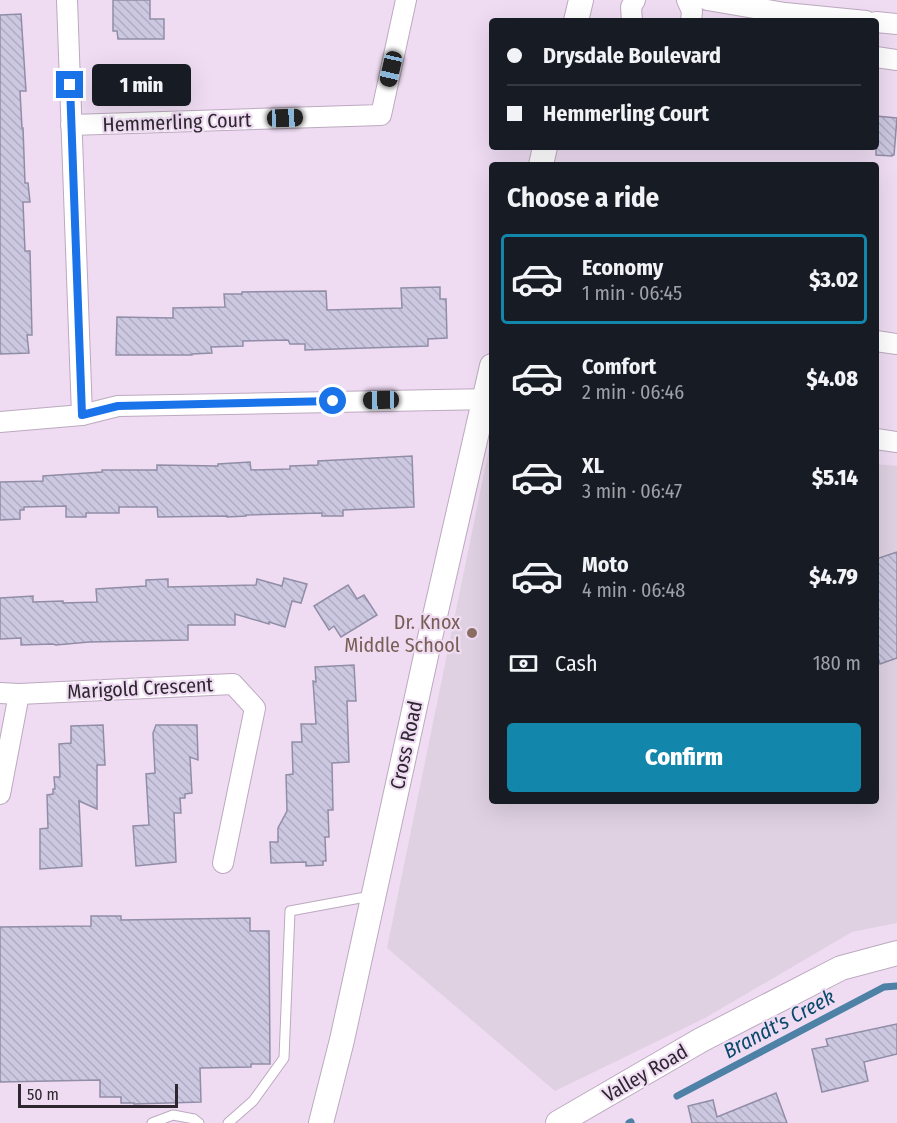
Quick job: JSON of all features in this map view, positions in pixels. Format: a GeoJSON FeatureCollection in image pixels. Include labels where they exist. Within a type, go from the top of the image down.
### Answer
{"type":"FeatureCollection","features":[{"type":"Feature","properties":{"kind":"street"},"geometry":{"type":"LineString","coordinates":[[67,0],[82,415]]}},
{"type":"Feature","properties":{"kind":"street","name":"Hemmerling Court"},"geometry":{"type":"LineString","coordinates":[[71,125],[381,115],[406,0]]}},
{"type":"Feature","properties":{"kind":"street"},"geometry":{"type":"LineString","coordinates":[[577,18],[581,0]]}},
{"type":"Feature","properties":{"kind":"street"},"geometry":{"type":"LineString","coordinates":[[632,18],[631,7],[635,0]]}},
{"type":"Feature","properties":{"kind":"street"},"geometry":{"type":"LineString","coordinates":[[687,0],[692,11],[691,18]]}},
{"type":"Feature","properties":{"kind":"street"},"geometry":{"type":"LineString","coordinates":[[707,0],[785,13],[836,18]]}},
{"type":"Feature","properties":{"kind":"street"},"geometry":{"type":"LineString","coordinates":[[879,22],[897,24]]}},
{"type":"Feature","properties":{"kind":"street"},"geometry":{"type":"LineString","coordinates":[[879,57],[897,60]]}},
{"type":"Feature","properties":{"kind":"street"},"geometry":{"type":"LineString","coordinates":[[879,341],[897,344]]}},
{"type":"Feature","properties":{"kind":"street"},"geometry":{"type":"LineString","coordinates":[[0,422],[82,415],[118,406],[488,399]]}},
{"type":"Feature","properties":{"kind":"street","name":"Cross Road"},"geometry":{"type":"LineString","coordinates":[[321,1123],[342,1040],[429,642],[488,399]]}},
{"type":"Feature","properties":{"kind":"street"},"geometry":{"type":"LineString","coordinates":[[879,439],[897,442]]}},
{"type":"Feature","properties":{"kind":"street","name":"Marigold Crescent"},"geometry":{"type":"LineString","coordinates":[[10,693],[233,684],[255,708],[223,863]]}},
{"type":"Feature","properties":{"kind":"street"},"geometry":{"type":"LineString","coordinates":[[0,794],[10,693]]}},
{"type":"Feature","properties":{"kind":"street","name":"Valley Road"},"geometry":{"type":"LineString","coordinates":[[558,1123],[701,1040],[842,968],[897,953]]}},
{"type":"Feature","properties":{"kind":"lane"},"geometry":{"type":"LineString","coordinates":[[228,1123],[253,1101],[284,1058],[290,911],[374,896]]}},
{"type":"Feature","properties":{"kind":"lane"},"geometry":{"type":"LineString","coordinates":[[152,1123],[173,1115],[194,1119],[199,1123]]}},
{"type":"Feature","properties":{"kind":"shaded area","name":"Dr. Knox Middle School"},"geometry":{"type":"Polygon","coordinates":[[[489,449],[489,804],[879,804],[879,464],[897,466],[897,923],[852,932],[705,1018],[555,1091],[387,948],[489,449]]]}},
{"type":"Feature","properties":{"kind":"building"},"geometry":{"type":"Polygon","coordinates":[[[113,0],[150,0],[150,19],[164,19],[164,39],[118,39],[117,31],[113,31],[113,0]]]}},
{"type":"Feature","properties":{"kind":"building"},"geometry":{"type":"Polygon","coordinates":[[[21,14],[26,91],[20,91],[25,183],[28,183],[30,202],[23,202],[25,251],[30,251],[32,335],[27,335],[29,353],[0,354],[0,15],[21,14]]]}},
{"type":"Feature","properties":{"kind":"building"},"geometry":{"type":"Polygon","coordinates":[[[879,116],[897,118],[894,155],[876,155],[876,150],[879,150],[879,116]]]}},
{"type":"Feature","properties":{"kind":"building"},"geometry":{"type":"Polygon","coordinates":[[[440,287],[440,299],[446,299],[447,338],[428,339],[428,346],[305,350],[305,344],[290,344],[288,340],[243,341],[243,346],[211,347],[212,353],[116,355],[117,317],[173,318],[173,308],[225,307],[224,294],[326,291],[327,310],[402,308],[401,288],[440,287]]]}},
{"type":"Feature","properties":{"kind":"building"},"geometry":{"type":"Polygon","coordinates":[[[412,456],[414,507],[343,510],[343,516],[322,516],[322,513],[158,517],[157,507],[119,507],[119,513],[86,513],[86,517],[66,517],[66,506],[24,507],[24,510],[20,510],[20,519],[0,520],[0,482],[43,481],[43,476],[102,472],[102,470],[157,470],[157,465],[218,466],[218,464],[250,462],[251,470],[290,469],[290,466],[318,465],[318,461],[412,456]]]}},
{"type":"Feature","properties":{"kind":"building"},"geometry":{"type":"Polygon","coordinates":[[[897,552],[897,658],[880,664],[879,661],[879,558],[897,552]]]}},
{"type":"Feature","properties":{"kind":"building"},"geometry":{"type":"Polygon","coordinates":[[[284,578],[307,584],[301,603],[292,601],[285,627],[235,614],[235,625],[188,625],[188,640],[21,645],[21,638],[0,639],[0,598],[33,596],[33,602],[97,602],[96,589],[146,586],[146,580],[168,579],[168,587],[256,585],[257,579],[282,586],[284,578]]]}},
{"type":"Feature","properties":{"kind":"building"},"geometry":{"type":"Polygon","coordinates":[[[348,585],[357,599],[364,595],[377,615],[341,637],[334,626],[329,630],[314,606],[348,585]]]}},
{"type":"Feature","properties":{"kind":"building"},"geometry":{"type":"Polygon","coordinates":[[[354,665],[356,701],[347,701],[349,762],[332,763],[333,810],[328,810],[329,837],[325,837],[326,861],[323,861],[323,865],[306,866],[306,862],[271,863],[270,842],[278,842],[278,828],[287,811],[286,775],[293,774],[292,742],[302,742],[301,724],[316,724],[313,681],[316,682],[315,667],[354,665]]]}},
{"type":"Feature","properties":{"kind":"building"},"geometry":{"type":"Polygon","coordinates":[[[103,725],[105,765],[97,765],[97,809],[79,801],[82,866],[40,869],[40,829],[48,828],[47,795],[53,794],[53,789],[55,789],[54,777],[60,777],[59,744],[71,743],[71,726],[103,725]]]}},
{"type":"Feature","properties":{"kind":"building"},"geometry":{"type":"Polygon","coordinates":[[[156,725],[197,725],[198,760],[190,757],[192,793],[185,794],[185,798],[180,798],[181,813],[174,813],[176,862],[136,866],[133,826],[149,825],[146,774],[155,773],[153,733],[156,725]]]}},
{"type":"Feature","properties":{"kind":"building"},"geometry":{"type":"Polygon","coordinates":[[[91,916],[121,916],[121,920],[250,918],[250,931],[269,931],[270,1064],[251,1064],[251,1067],[200,1068],[201,1102],[121,1103],[121,1097],[100,1097],[100,1080],[0,1082],[0,927],[91,926],[91,916]]]}},
{"type":"Feature","properties":{"kind":"building"},"geometry":{"type":"Polygon","coordinates":[[[897,1024],[897,1054],[864,1062],[868,1081],[822,1092],[812,1049],[828,1046],[826,1039],[897,1024]]]}},
{"type":"Feature","properties":{"kind":"building"},"geometry":{"type":"Polygon","coordinates":[[[776,1093],[787,1123],[692,1123],[688,1106],[713,1100],[717,1117],[776,1093]]]}},
{"type":"Feature","properties":{"kind":"waterway","name":"Brandt's Creek"},"geometry":{"type":"LineString","coordinates":[[677,1096],[884,987],[897,986]]}},
{"type":"Feature","properties":{"kind":"place","name":"Dr. Knox Middle School"},"geometry":{"type":"Point","coordinates":[472,633]}},
{"type":"Feature","properties":{"kind":"route"},"geometry":{"type":"LineString","coordinates":[[70,85],[82,415],[118,406],[333,401]]}}]}
